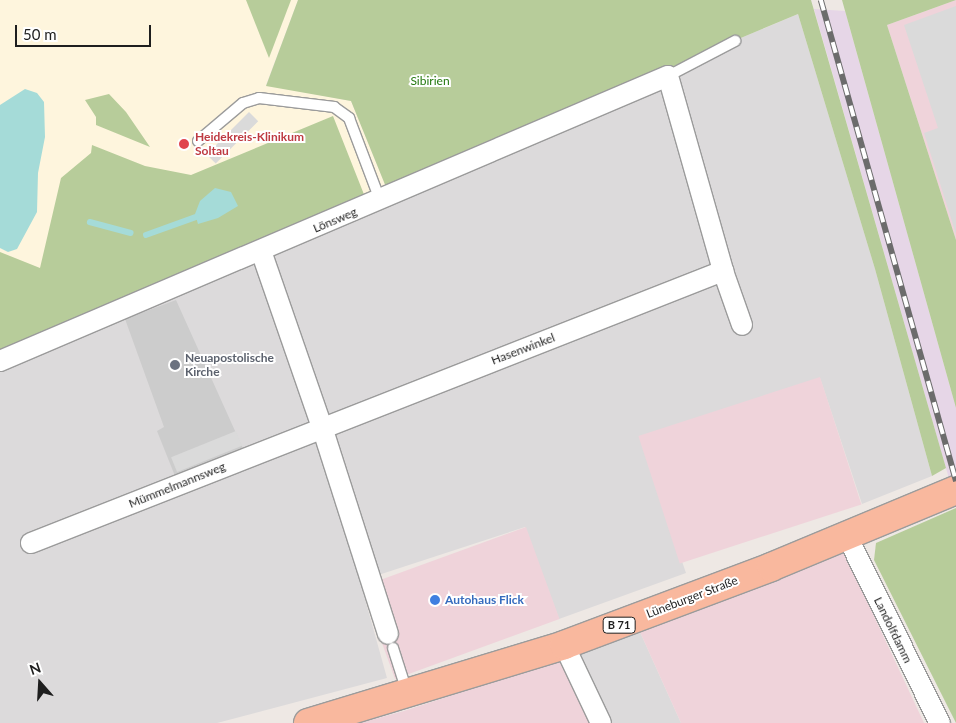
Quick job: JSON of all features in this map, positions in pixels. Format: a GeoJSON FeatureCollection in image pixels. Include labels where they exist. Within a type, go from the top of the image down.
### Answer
{"type":"FeatureCollection","features":[{"type":"Feature","properties":{"kind":"main road","name":"Lüneburger Straße"},"geometry":{"type":"LineString","coordinates":[[308,723],[408,695],[564,645],[847,536],[956,490]]}},
{"type":"Feature","properties":{"kind":"street","name":"Lönsweg"},"geometry":{"type":"LineString","coordinates":[[0,361],[261,252],[668,76]]}},
{"type":"Feature","properties":{"kind":"street"},"geometry":{"type":"LineString","coordinates":[[668,76],[723,271],[742,325]]}},
{"type":"Feature","properties":{"kind":"street"},"geometry":{"type":"LineString","coordinates":[[261,252],[322,427],[391,641]]}},
{"type":"Feature","properties":{"kind":"street","name":"Hasenwinkel"},"geometry":{"type":"LineString","coordinates":[[322,427],[723,271]]}},
{"type":"Feature","properties":{"kind":"street","name":"Mümmelmannsweg"},"geometry":{"type":"LineString","coordinates":[[31,543],[322,427]]}},
{"type":"Feature","properties":{"kind":"street","name":"Landolfdamm"},"geometry":{"type":"LineString","coordinates":[[847,536],[940,723]]}},
{"type":"Feature","properties":{"kind":"street"},"geometry":{"type":"LineString","coordinates":[[564,645],[602,723]]}},
{"type":"Feature","properties":{"kind":"lane"},"geometry":{"type":"LineString","coordinates":[[668,76],[736,41]]}},
{"type":"Feature","properties":{"kind":"lane"},"geometry":{"type":"LineString","coordinates":[[198,141],[243,103],[259,98],[334,107],[349,118],[380,200]]}},
{"type":"Feature","properties":{"kind":"lane"},"geometry":{"type":"LineString","coordinates":[[391,641],[408,695]]}},
{"type":"Feature","properties":{"kind":"shaded area","name":"Heidekreis-Klinikum Soltau"},"geometry":{"type":"Polygon","coordinates":[[[0,0],[298,0],[266,85],[351,101],[386,187],[0,351],[0,0]]]}},
{"type":"Feature","properties":{"kind":"shaded area"},"geometry":{"type":"Polygon","coordinates":[[[956,0],[956,240],[887,25],[956,0]]]}},
{"type":"Feature","properties":{"kind":"shaded area"},"geometry":{"type":"Polygon","coordinates":[[[956,6],[956,234],[924,133],[938,128],[904,25],[956,6]]]}},
{"type":"Feature","properties":{"kind":"shaded area"},"geometry":{"type":"Polygon","coordinates":[[[814,9],[845,11],[956,408],[956,503],[814,9]]]}},
{"type":"Feature","properties":{"kind":"shaded area"},"geometry":{"type":"Polygon","coordinates":[[[798,14],[875,269],[932,476],[862,504],[820,378],[646,456],[686,573],[559,619],[525,527],[360,581],[387,678],[217,723],[0,723],[0,351],[798,14]]]}},
{"type":"Feature","properties":{"kind":"shaded area"},"geometry":{"type":"Polygon","coordinates":[[[249,112],[258,121],[216,164],[207,154],[249,112]]]}},
{"type":"Feature","properties":{"kind":"shaded area"},"geometry":{"type":"Polygon","coordinates":[[[176,300],[245,453],[177,481],[157,431],[164,427],[125,319],[176,300]]]}},
{"type":"Feature","properties":{"kind":"shaded area"},"geometry":{"type":"Polygon","coordinates":[[[820,377],[861,504],[680,563],[638,436],[820,377]]]}},
{"type":"Feature","properties":{"kind":"shaded area"},"geometry":{"type":"Polygon","coordinates":[[[236,431],[242,446],[177,472],[171,457],[236,431]]]}},
{"type":"Feature","properties":{"kind":"shaded area"},"geometry":{"type":"Polygon","coordinates":[[[526,527],[560,619],[395,679],[362,587],[526,527]]]}},
{"type":"Feature","properties":{"kind":"shaded area"},"geometry":{"type":"Polygon","coordinates":[[[844,552],[924,723],[681,723],[640,632],[844,552]]]}},
{"type":"Feature","properties":{"kind":"shaded area"},"geometry":{"type":"Polygon","coordinates":[[[640,632],[681,723],[590,723],[560,660],[640,632]]]}},
{"type":"Feature","properties":{"kind":"shaded area"},"geometry":{"type":"Polygon","coordinates":[[[560,660],[590,723],[360,723],[404,711],[560,660]]]}},
{"type":"Feature","properties":{"kind":"green space"},"geometry":{"type":"Polygon","coordinates":[[[246,0],[291,0],[269,58],[246,0]]]}},
{"type":"Feature","properties":{"kind":"green space","name":"Sibirien"},"geometry":{"type":"Polygon","coordinates":[[[298,0],[811,0],[946,468],[932,476],[875,269],[798,14],[386,187],[351,101],[266,86],[298,0]]]}},
{"type":"Feature","properties":{"kind":"green space"},"geometry":{"type":"Polygon","coordinates":[[[842,0],[956,0],[887,25],[956,240],[956,408],[842,0]]]}},
{"type":"Feature","properties":{"kind":"green space"},"geometry":{"type":"Polygon","coordinates":[[[109,94],[126,112],[150,147],[96,125],[96,117],[85,100],[109,94]]]}},
{"type":"Feature","properties":{"kind":"green space"},"geometry":{"type":"Polygon","coordinates":[[[333,116],[365,197],[0,351],[0,252],[40,268],[61,178],[91,153],[92,145],[145,166],[191,175],[333,116]]]}},
{"type":"Feature","properties":{"kind":"green space"},"geometry":{"type":"Polygon","coordinates":[[[956,508],[956,723],[874,560],[876,543],[956,508]]]}},
{"type":"Feature","properties":{"kind":"water"},"geometry":{"type":"Polygon","coordinates":[[[25,89],[37,93],[44,102],[45,137],[38,173],[37,212],[17,249],[8,252],[0,248],[0,105],[25,89]]]}},
{"type":"Feature","properties":{"kind":"water"},"geometry":{"type":"Polygon","coordinates":[[[215,188],[231,192],[238,206],[218,218],[198,224],[195,214],[200,201],[215,188]]]}},
{"type":"Feature","properties":{"kind":"waterway"},"geometry":{"type":"LineString","coordinates":[[146,235],[196,217]]}},
{"type":"Feature","properties":{"kind":"waterway"},"geometry":{"type":"LineString","coordinates":[[90,222],[131,233]]}},
{"type":"Feature","properties":{"kind":"railway"},"geometry":{"type":"LineString","coordinates":[[821,0],[956,481]]}},
{"type":"Feature","properties":{"kind":"place","name":"Heidekreis-Klinikum Soltau"},"geometry":{"type":"Point","coordinates":[184,144]}},
{"type":"Feature","properties":{"kind":"place","name":"Neuapostolische Kirche"},"geometry":{"type":"Point","coordinates":[175,365]}},
{"type":"Feature","properties":{"kind":"place","name":"Autohaus Flick"},"geometry":{"type":"Point","coordinates":[435,600]}}]}
